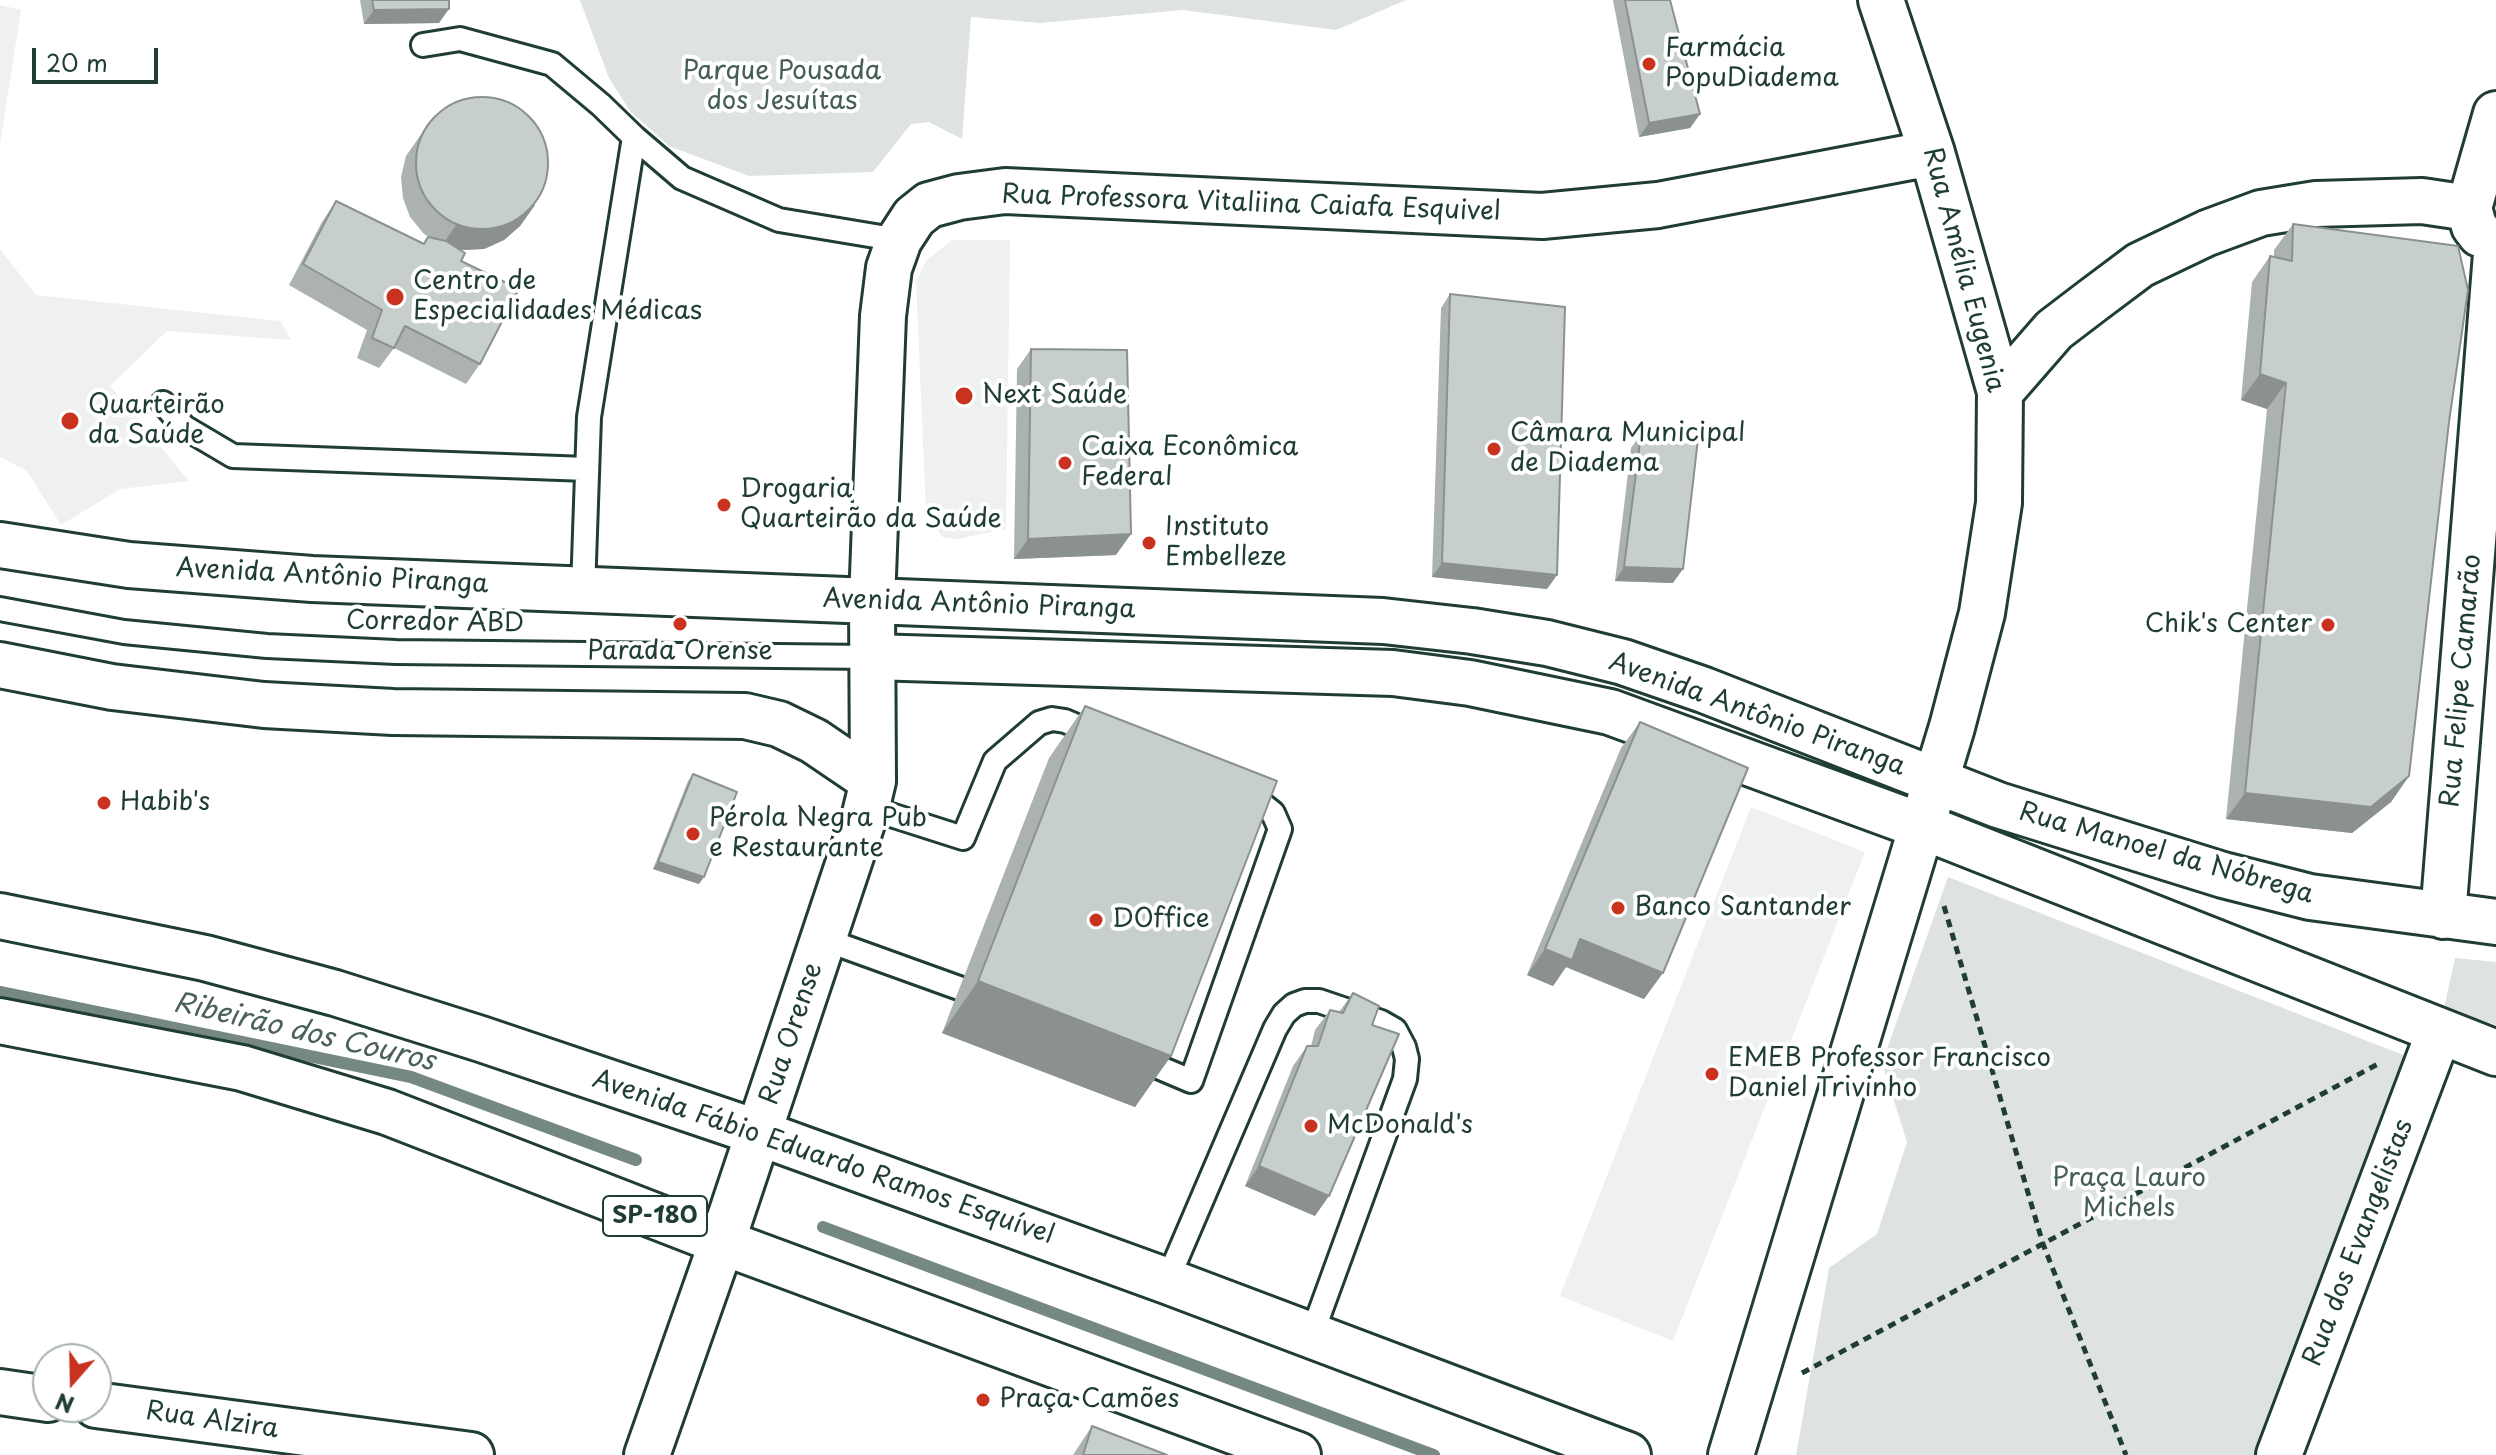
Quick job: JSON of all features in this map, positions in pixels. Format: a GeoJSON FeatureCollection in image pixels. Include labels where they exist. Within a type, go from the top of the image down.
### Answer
{"type":"FeatureCollection","features":[{"type":"Feature","properties":{"kind":"street","name":"Rua Amélia Eugenia"},"geometry":{"type":"LineString","coordinates":[[1731,1455],[1935,781],[1982,613],[1999,503],[2000,392],[1932,153],[1881,0]]}},
{"type":"Feature","properties":{"kind":"street"},"geometry":{"type":"LineString","coordinates":[[2496,114],[2469,208],[2474,226],[2484,238],[2496,243]]}},
{"type":"Feature","properties":{"kind":"street","name":"Rua Professora Vitaliina Caiafa Esquivel"},"geometry":{"type":"LineString","coordinates":[[872,601],[883,316],[889,268],[899,240],[914,217],[929,205],[959,197],[1005,191],[1542,216],[1658,205],[1932,153]]}},
{"type":"Feature","properties":{"kind":"street"},"geometry":{"type":"LineString","coordinates":[[2000,392],[2054,330],[2140,265],[2207,233],[2261,213],[2316,204],[2422,201],[2469,208]]}},
{"type":"Feature","properties":{"kind":"street","name":"Rua Felipe Camarão"},"geometry":{"type":"LineString","coordinates":[[2443,916],[2496,254]]}},
{"type":"Feature","properties":{"kind":"street","name":"Avenida Antônio Piranga"},"geometry":{"type":"LineString","coordinates":[[0,545],[129,565],[312,579],[1383,621],[1472,631],[1623,662],[1704,690],[1935,781]]}},
{"type":"Feature","properties":{"kind":"street","name":"Rua Orense"},"geometry":{"type":"LineString","coordinates":[[647,1455],[759,1133],[869,794],[872,601]]}},
{"type":"Feature","properties":{"kind":"street","name":"Avenida Antônio Piranga"},"geometry":{"type":"LineString","coordinates":[[872,657],[1393,673],[1470,683],[1610,712],[1921,826],[2496,1053]]}},
{"type":"Feature","properties":{"kind":"street"},"geometry":{"type":"LineString","coordinates":[[0,665],[112,687],[264,705],[393,712],[745,716],[779,724],[814,741],[869,794]]}},
{"type":"Feature","properties":{"kind":"street","name":"Rua Manoel da Nóbrega"},"geometry":{"type":"LineString","coordinates":[[1935,781],[2053,824],[2223,875],[2310,897],[2496,922]]}},
{"type":"Feature","properties":{"kind":"street","name":"Avenida Fábio Eduardo Ramos Esquível"},"geometry":{"type":"LineString","coordinates":[[0,916],[205,958],[335,993],[759,1133],[1312,1334],[1628,1455]]}},
{"type":"Feature","properties":{"kind":"street","name":"SP-180"},"geometry":{"type":"LineString","coordinates":[[0,1021],[242,1068],[387,1112],[722,1242],[1298,1455]]}},
{"type":"Feature","properties":{"kind":"street","name":"Rua dos Evangelistas"},"geometry":{"type":"LineString","coordinates":[[2279,1455],[2439,1032]]}},
{"type":"Feature","properties":{"kind":"street"},"geometry":{"type":"LineString","coordinates":[[0,1392],[32,1397]]}},
{"type":"Feature","properties":{"kind":"street","name":"Rua Alzira"},"geometry":{"type":"LineString","coordinates":[[112,1407],[471,1455]]}},
{"type":"Feature","properties":{"kind":"lane"},"geometry":{"type":"LineString","coordinates":[[423,45],[460,39],[552,64],[682,178],[779,220],[899,240]]}},
{"type":"Feature","properties":{"kind":"lane"},"geometry":{"type":"LineString","coordinates":[[583,590],[589,417],[634,137]]}},
{"type":"Feature","properties":{"kind":"lane"},"geometry":{"type":"LineString","coordinates":[[163,403],[184,427],[233,456],[587,469]]}},
{"type":"Feature","properties":{"kind":"lane","name":"Corredor ABD"},"geometry":{"type":"LineString","coordinates":[[0,609],[124,632],[267,646],[396,652],[872,657]]}},
{"type":"Feature","properties":{"kind":"lane"},"geometry":{"type":"LineString","coordinates":[[869,794],[963,838],[995,761],[1039,723],[1052,719],[1065,721],[1120,744]]}},
{"type":"Feature","properties":{"kind":"lane"},"geometry":{"type":"LineString","coordinates":[[1151,1064],[1191,1081],[1280,829],[1273,813],[1258,801],[1217,784]]}},
{"type":"Feature","properties":{"kind":"lane"},"geometry":{"type":"LineString","coordinates":[[823,939],[959,988]]}},
{"type":"Feature","properties":{"kind":"lane"},"geometry":{"type":"LineString","coordinates":[[1167,1281],[1284,1014],[1294,1005],[1319,1001],[1381,1022],[1395,1030],[1404,1047],[1407,1059],[1405,1079],[1312,1334]]}},
{"type":"Feature","properties":{"kind":"path"},"geometry":{"type":"LineString","coordinates":[[1943,901],[2043,1244],[2126,1455]]}},
{"type":"Feature","properties":{"kind":"path"},"geometry":{"type":"LineString","coordinates":[[1747,1403],[2439,1032]]}},
{"type":"Feature","properties":{"kind":"shaded area"},"geometry":{"type":"Polygon","coordinates":[[[0,5],[21,10],[0,145],[0,5]]]}},
{"type":"Feature","properties":{"kind":"shaded area","name":"Next Saúde"},"geometry":{"type":"Polygon","coordinates":[[[952,240],[1010,240],[1006,529],[958,539],[942,537],[926,511],[916,281],[926,261],[952,240]]]}},
{"type":"Feature","properties":{"kind":"shaded area","name":"Quarteirão da Saúde"},"geometry":{"type":"Polygon","coordinates":[[[0,249],[36,295],[280,321],[291,340],[167,331],[110,386],[189,481],[120,489],[61,525],[27,471],[0,457],[0,249]]]}},
{"type":"Feature","properties":{"kind":"shaded area","name":"EMEB Professor Francisco Daniel Trivinho"},"geometry":{"type":"Polygon","coordinates":[[[1751,807],[1865,852],[1673,1341],[1560,1296],[1751,807]]]}},
{"type":"Feature","properties":{"kind":"green space","name":"Parque Pousada dos Jesuítas"},"geometry":{"type":"Polygon","coordinates":[[[580,0],[1406,0],[1336,30],[1183,10],[1040,23],[971,17],[962,139],[929,122],[911,124],[873,172],[749,176],[669,146],[630,111],[609,78],[580,0]]]}},
{"type":"Feature","properties":{"kind":"green space","name":"Praça Lauro Michels"},"geometry":{"type":"Polygon","coordinates":[[[1948,877],[2416,1060],[2280,1455],[1796,1455],[1829,1268],[1877,1234],[1907,1142],[1882,1063],[1948,877]]]}},
{"type":"Feature","properties":{"kind":"green space"},"geometry":{"type":"Polygon","coordinates":[[[2455,958],[2496,962],[2496,1025],[2444,1008],[2455,958]]]}},
{"type":"Feature","properties":{"kind":"building"},"geometry":{"type":"Polygon","coordinates":[[[372,0],[449,0],[449,9],[374,10],[372,0]]]}},
{"type":"Feature","properties":{"kind":"building","name":"Farmácia PopuDiadema"},"geometry":{"type":"Polygon","coordinates":[[[1625,0],[1670,0],[1700,114],[1649,123],[1625,0]]]}},
{"type":"Feature","properties":{"kind":"building"},"geometry":{"type":"Polygon","coordinates":[[[482,97],[507,102],[529,116],[543,138],[548,163],[543,188],[529,210],[507,224],[482,229],[457,224],[435,210],[421,188],[416,163],[421,138],[435,116],[457,102],[482,97]]]}},
{"type":"Feature","properties":{"kind":"building","name":"Centro de Especialidades Médicas"},"geometry":{"type":"Polygon","coordinates":[[[336,201],[424,244],[428,237],[446,241],[465,253],[461,261],[519,289],[480,364],[405,326],[394,348],[372,338],[382,310],[303,264],[336,201]]]}},
{"type":"Feature","properties":{"kind":"building","name":"Chik's Center"},"geometry":{"type":"Polygon","coordinates":[[[2293,224],[2458,246],[2468,290],[2449,422],[2409,776],[2371,807],[2245,793],[2286,383],[2260,374],[2270,256],[2292,261],[2293,224]]]}},
{"type":"Feature","properties":{"kind":"building","name":"Câmara Municipal de Diadema"},"geometry":{"type":"Polygon","coordinates":[[[1450,294],[1565,307],[1557,575],[1442,563],[1450,294]]]}},
{"type":"Feature","properties":{"kind":"building","name":"Caixa Econômica Federal"},"geometry":{"type":"Polygon","coordinates":[[[1031,349],[1127,350],[1131,534],[1028,539],[1031,349]]]}},
{"type":"Feature","properties":{"kind":"building"},"geometry":{"type":"Polygon","coordinates":[[[1641,434],[1698,439],[1683,569],[1624,567],[1641,434]]]}},
{"type":"Feature","properties":{"kind":"building","name":"DOffice"},"geometry":{"type":"Polygon","coordinates":[[[1085,706],[1277,781],[1171,1056],[978,981],[1085,706]]]}},
{"type":"Feature","properties":{"kind":"building","name":"Banco Santander"},"geometry":{"type":"Polygon","coordinates":[[[1640,722],[1748,768],[1663,973],[1580,939],[1572,960],[1545,949],[1640,722]]]}},
{"type":"Feature","properties":{"kind":"building","name":"Pérola Negra Pub e Restaurante"},"geometry":{"type":"Polygon","coordinates":[[[693,774],[737,792],[704,877],[658,862],[693,774]]]}},
{"type":"Feature","properties":{"kind":"building","name":"McDonald's"},"geometry":{"type":"Polygon","coordinates":[[[1353,993],[1379,1006],[1372,1025],[1399,1034],[1329,1196],[1259,1166],[1307,1046],[1318,1046],[1330,1010],[1343,1013],[1353,993]]]}},
{"type":"Feature","properties":{"kind":"building"},"geometry":{"type":"Polygon","coordinates":[[[1092,1426],[1167,1455],[1083,1455],[1092,1426]]]}},
{"type":"Feature","properties":{"kind":"waterway","name":"Ribeirão dos Couros"},"geometry":{"type":"LineString","coordinates":[[0,992],[411,1077],[636,1160]]}},
{"type":"Feature","properties":{"kind":"waterway"},"geometry":{"type":"LineString","coordinates":[[823,1227],[1434,1455]]}},
{"type":"Feature","properties":{"kind":"place","name":"Farmácia PopuDiadema"},"geometry":{"type":"Point","coordinates":[1649,64]}},
{"type":"Feature","properties":{"kind":"place","name":"Centro de Especialidades Médicas"},"geometry":{"type":"Point","coordinates":[395,297]}},
{"type":"Feature","properties":{"kind":"place","name":"Next Saúde"},"geometry":{"type":"Point","coordinates":[964,396]}},
{"type":"Feature","properties":{"kind":"place","name":"Quarteirão da Saúde"},"geometry":{"type":"Point","coordinates":[70,421]}},
{"type":"Feature","properties":{"kind":"place","name":"Câmara Municipal de Diadema"},"geometry":{"type":"Point","coordinates":[1494,449]}},
{"type":"Feature","properties":{"kind":"place","name":"Caixa Econômica Federal"},"geometry":{"type":"Point","coordinates":[1065,463]}},
{"type":"Feature","properties":{"kind":"place","name":"Drogaria Quarteirão da Saúde"},"geometry":{"type":"Point","coordinates":[724,505]}},
{"type":"Feature","properties":{"kind":"place","name":"Instituto Embelleze"},"geometry":{"type":"Point","coordinates":[1149,543]}},
{"type":"Feature","properties":{"kind":"place","name":"Parada Orense"},"geometry":{"type":"Point","coordinates":[680,624]}},
{"type":"Feature","properties":{"kind":"place","name":"Chik's Center"},"geometry":{"type":"Point","coordinates":[2328,625]}},
{"type":"Feature","properties":{"kind":"place","name":"Habib's"},"geometry":{"type":"Point","coordinates":[104,803]}},
{"type":"Feature","properties":{"kind":"place","name":"Pérola Negra Pub e Restaurante"},"geometry":{"type":"Point","coordinates":[693,834]}},
{"type":"Feature","properties":{"kind":"place","name":"Banco Santander"},"geometry":{"type":"Point","coordinates":[1618,908]}},
{"type":"Feature","properties":{"kind":"place","name":"DOffice"},"geometry":{"type":"Point","coordinates":[1096,920]}},
{"type":"Feature","properties":{"kind":"place","name":"EMEB Professor Francisco Daniel Trivinho"},"geometry":{"type":"Point","coordinates":[1712,1074]}},
{"type":"Feature","properties":{"kind":"place","name":"McDonald's"},"geometry":{"type":"Point","coordinates":[1311,1126]}},
{"type":"Feature","properties":{"kind":"place","name":"Praça Camões"},"geometry":{"type":"Point","coordinates":[983,1400]}}]}
